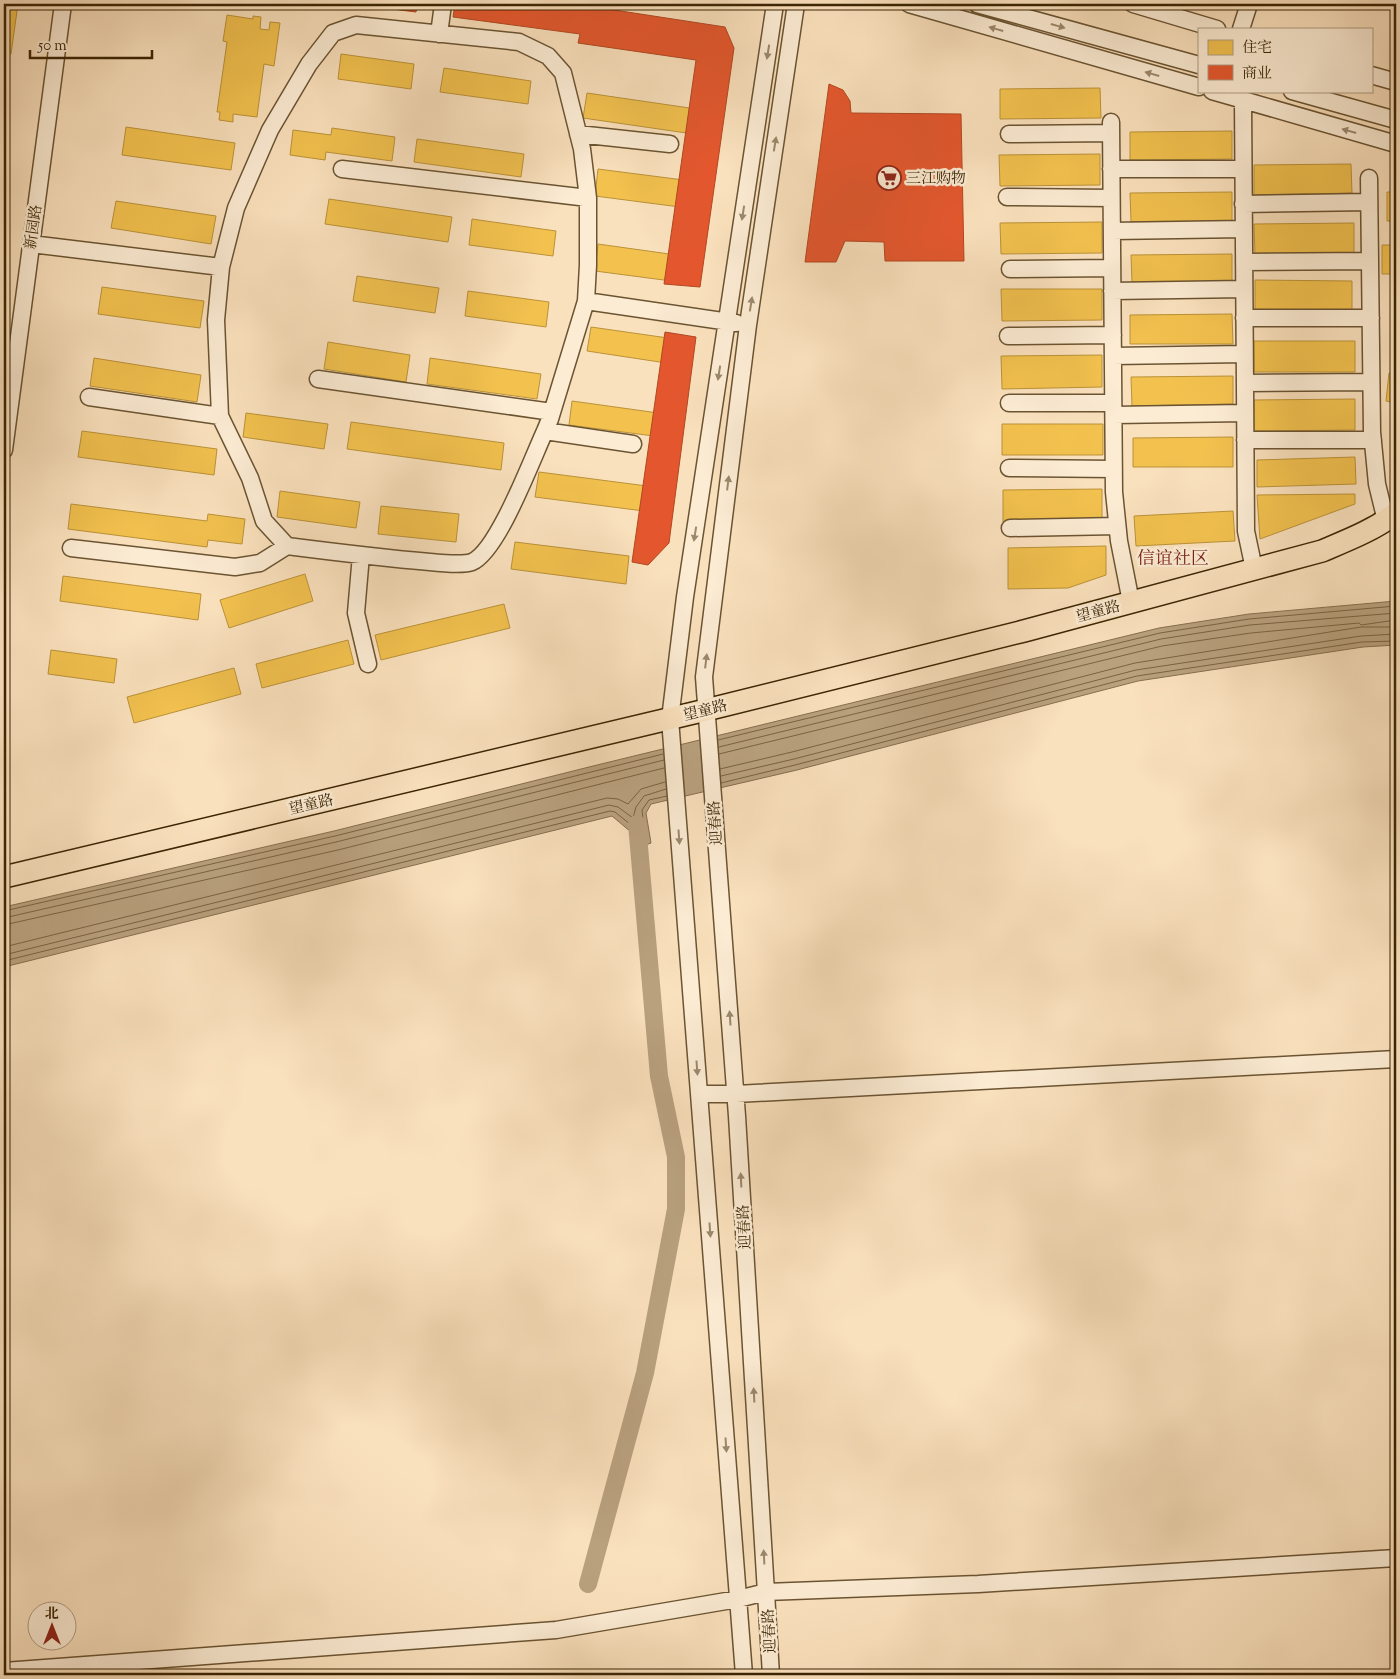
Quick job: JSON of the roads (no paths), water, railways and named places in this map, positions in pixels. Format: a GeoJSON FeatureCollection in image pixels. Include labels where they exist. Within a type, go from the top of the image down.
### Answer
{"type":"FeatureCollection","features":[{"type":"Feature","properties":{"kind":"main road","name":"望童路"},"geometry":{"type":"LineString","coordinates":[[4,878],[706,710],[1024,631],[1322,551],[1357,536],[1391,517]]}},
{"type":"Feature","properties":{"kind":"street","name":"新园路"},"geometry":{"type":"LineString","coordinates":[[4,450],[12,331],[31,244],[63,4]]}},
{"type":"Feature","properties":{"kind":"street"},"geometry":{"type":"LineString","coordinates":[[439,34],[443,4]]}},
{"type":"Feature","properties":{"kind":"street","name":"迎春路"},"geometry":{"type":"LineString","coordinates":[[744,1675],[670,718],[687,587],[775,4]]}},
{"type":"Feature","properties":{"kind":"street","name":"迎春路"},"geometry":{"type":"LineString","coordinates":[[771,1675],[736,1094],[704,677],[748,326],[796,4]]}},
{"type":"Feature","properties":{"kind":"street"},"geometry":{"type":"LineString","coordinates":[[909,4],[1198,88]]}},
{"type":"Feature","properties":{"kind":"street"},"geometry":{"type":"LineString","coordinates":[[977,4],[1198,65]]}},
{"type":"Feature","properties":{"kind":"street"},"geometry":{"type":"LineString","coordinates":[[1133,4],[1214,28]]}},
{"type":"Feature","properties":{"kind":"street"},"geometry":{"type":"LineString","coordinates":[[1241,28],[1249,4]]}},
{"type":"Feature","properties":{"kind":"street"},"geometry":{"type":"LineString","coordinates":[[71,548],[235,567],[260,563],[287,546],[447,563],[472,562],[490,546],[502,526],[545,431],[586,301],[588,198],[582,149],[563,73],[548,56],[519,42],[356,25],[333,33],[309,64],[270,130],[236,208],[221,267],[216,320],[220,416],[250,478],[264,521],[287,546]]}},
{"type":"Feature","properties":{"kind":"street"},"geometry":{"type":"LineString","coordinates":[[1372,75],[1396,82]]}},
{"type":"Feature","properties":{"kind":"street"},"geometry":{"type":"LineString","coordinates":[[1215,92],[1396,144]]}},
{"type":"Feature","properties":{"kind":"street"},"geometry":{"type":"LineString","coordinates":[[1296,92],[1396,120]]}},
{"type":"Feature","properties":{"kind":"street"},"geometry":{"type":"LineString","coordinates":[[1243,100],[1246,531],[1254,569]]}},
{"type":"Feature","properties":{"kind":"street"},"geometry":{"type":"LineString","coordinates":[[1009,134],[1111,127],[1114,469],[1117,526],[1131,602]]}},
{"type":"Feature","properties":{"kind":"street"},"geometry":{"type":"LineString","coordinates":[[578,134],[670,144]]}},
{"type":"Feature","properties":{"kind":"street"},"geometry":{"type":"LineString","coordinates":[[342,169],[588,198]]}},
{"type":"Feature","properties":{"kind":"street"},"geometry":{"type":"LineString","coordinates":[[1111,169],[1243,169]]}},
{"type":"Feature","properties":{"kind":"street"},"geometry":{"type":"LineString","coordinates":[[1369,178],[1373,440],[1377,484],[1391,517]]}},
{"type":"Feature","properties":{"kind":"street"},"geometry":{"type":"LineString","coordinates":[[1007,197],[1111,198]]}},
{"type":"Feature","properties":{"kind":"street"},"geometry":{"type":"LineString","coordinates":[[1244,204],[1369,202]]}},
{"type":"Feature","properties":{"kind":"street"},"geometry":{"type":"LineString","coordinates":[[1112,231],[1244,230]]}},
{"type":"Feature","properties":{"kind":"street"},"geometry":{"type":"LineString","coordinates":[[31,244],[221,267]]}},
{"type":"Feature","properties":{"kind":"street"},"geometry":{"type":"LineString","coordinates":[[1244,262],[1370,261]]}},
{"type":"Feature","properties":{"kind":"street"},"geometry":{"type":"LineString","coordinates":[[1010,269],[1112,268]]}},
{"type":"Feature","properties":{"kind":"street"},"geometry":{"type":"LineString","coordinates":[[1112,291],[1244,289]]}},
{"type":"Feature","properties":{"kind":"street"},"geometry":{"type":"LineString","coordinates":[[586,301],[727,321],[748,326]]}},
{"type":"Feature","properties":{"kind":"street"},"geometry":{"type":"LineString","coordinates":[[1244,318],[1371,318]]}},
{"type":"Feature","properties":{"kind":"street"},"geometry":{"type":"LineString","coordinates":[[1008,336],[1113,335]]}},
{"type":"Feature","properties":{"kind":"street"},"geometry":{"type":"LineString","coordinates":[[1113,356],[1244,354]]}},
{"type":"Feature","properties":{"kind":"street"},"geometry":{"type":"LineString","coordinates":[[318,379],[552,412]]}},
{"type":"Feature","properties":{"kind":"street"},"geometry":{"type":"LineString","coordinates":[[1245,383],[1372,382]]}},
{"type":"Feature","properties":{"kind":"street"},"geometry":{"type":"LineString","coordinates":[[90,397],[220,416]]}},
{"type":"Feature","properties":{"kind":"street"},"geometry":{"type":"LineString","coordinates":[[1009,403],[1114,409],[1245,413]]}},
{"type":"Feature","properties":{"kind":"street"},"geometry":{"type":"LineString","coordinates":[[545,431],[633,444]]}},
{"type":"Feature","properties":{"kind":"street"},"geometry":{"type":"LineString","coordinates":[[1245,440],[1373,440]]}},
{"type":"Feature","properties":{"kind":"street"},"geometry":{"type":"LineString","coordinates":[[1009,468],[1114,469]]}},
{"type":"Feature","properties":{"kind":"street"},"geometry":{"type":"LineString","coordinates":[[1010,528],[1117,526]]}},
{"type":"Feature","properties":{"kind":"street"},"geometry":{"type":"LineString","coordinates":[[361,555],[356,613],[368,664]]}},
{"type":"Feature","properties":{"kind":"street"},"geometry":{"type":"LineString","coordinates":[[699,1094],[736,1094],[1396,1059]]}},
{"type":"Feature","properties":{"kind":"street"},"geometry":{"type":"LineString","coordinates":[[4,1671],[556,1630],[738,1599],[766,1592],[978,1584],[1396,1558]]}},
{"type":"Feature","properties":{"kind":"water"},"geometry":{"type":"Polygon","coordinates":[[[1396,601],[1396,645],[1363,647],[1138,681],[797,770],[651,804],[646,813],[651,843],[632,850],[631,832],[612,816],[4,967],[4,907],[334,831],[1159,628],[1249,614],[1396,601]]]}},
{"type":"Feature","properties":{"kind":"waterway"},"geometry":{"type":"LineString","coordinates":[[588,1584],[645,1373],[676,1209],[676,1157],[659,1076],[637,824]]}},
{"type":"Feature","properties":{"kind":"place","name":"三江购物"},"geometry":{"type":"Point","coordinates":[889,178]}},
{"type":"Feature","properties":{"kind":"district","name":"信谊社区"},"geometry":{"type":"Point","coordinates":[1173,558]}}]}
